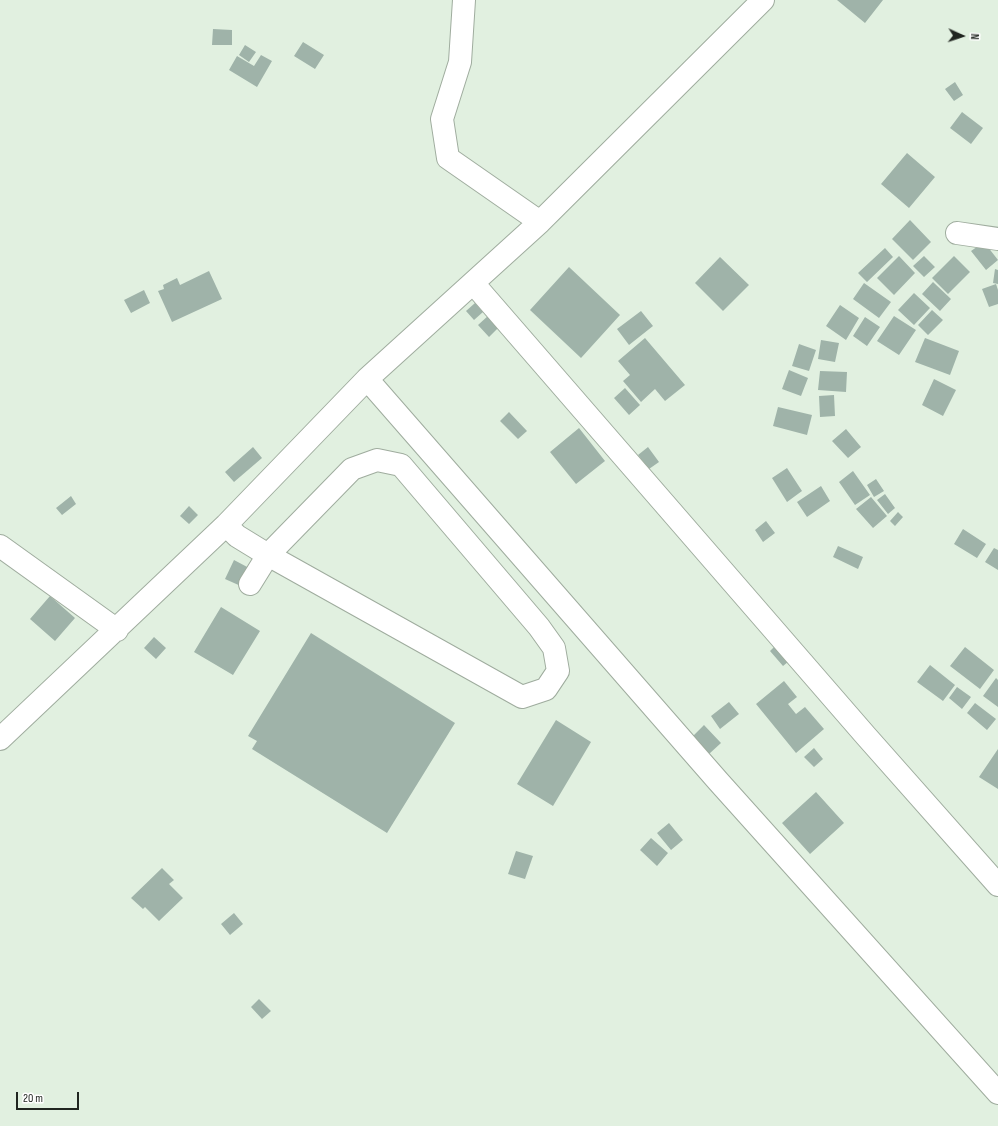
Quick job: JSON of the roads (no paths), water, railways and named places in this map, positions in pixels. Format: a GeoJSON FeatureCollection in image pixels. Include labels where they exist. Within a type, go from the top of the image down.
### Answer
{"type":"FeatureCollection","features":[{"type":"Feature","properties":{"kind":"street"},"geometry":{"type":"LineString","coordinates":[[464,0],[460,62],[442,120],[448,158],[540,222]]}},
{"type":"Feature","properties":{"kind":"street"},"geometry":{"type":"LineString","coordinates":[[0,739],[117,630],[226,525],[367,379],[540,222],[763,0]]}},
{"type":"Feature","properties":{"kind":"street"},"geometry":{"type":"LineString","coordinates":[[957,232],[998,239]]}},
{"type":"Feature","properties":{"kind":"street"},"geometry":{"type":"LineString","coordinates":[[473,284],[866,736],[998,885]]}},
{"type":"Feature","properties":{"kind":"street"},"geometry":{"type":"LineString","coordinates":[[367,379],[718,781],[998,1093]]}},
{"type":"Feature","properties":{"kind":"street"},"geometry":{"type":"LineString","coordinates":[[226,525],[237,536],[268,555],[522,697],[546,689],[558,671],[554,648],[539,628],[401,465],[377,460],[352,469],[268,555],[250,584]]}},
{"type":"Feature","properties":{"kind":"street"},"geometry":{"type":"LineString","coordinates":[[0,546],[117,630]]}}]}
